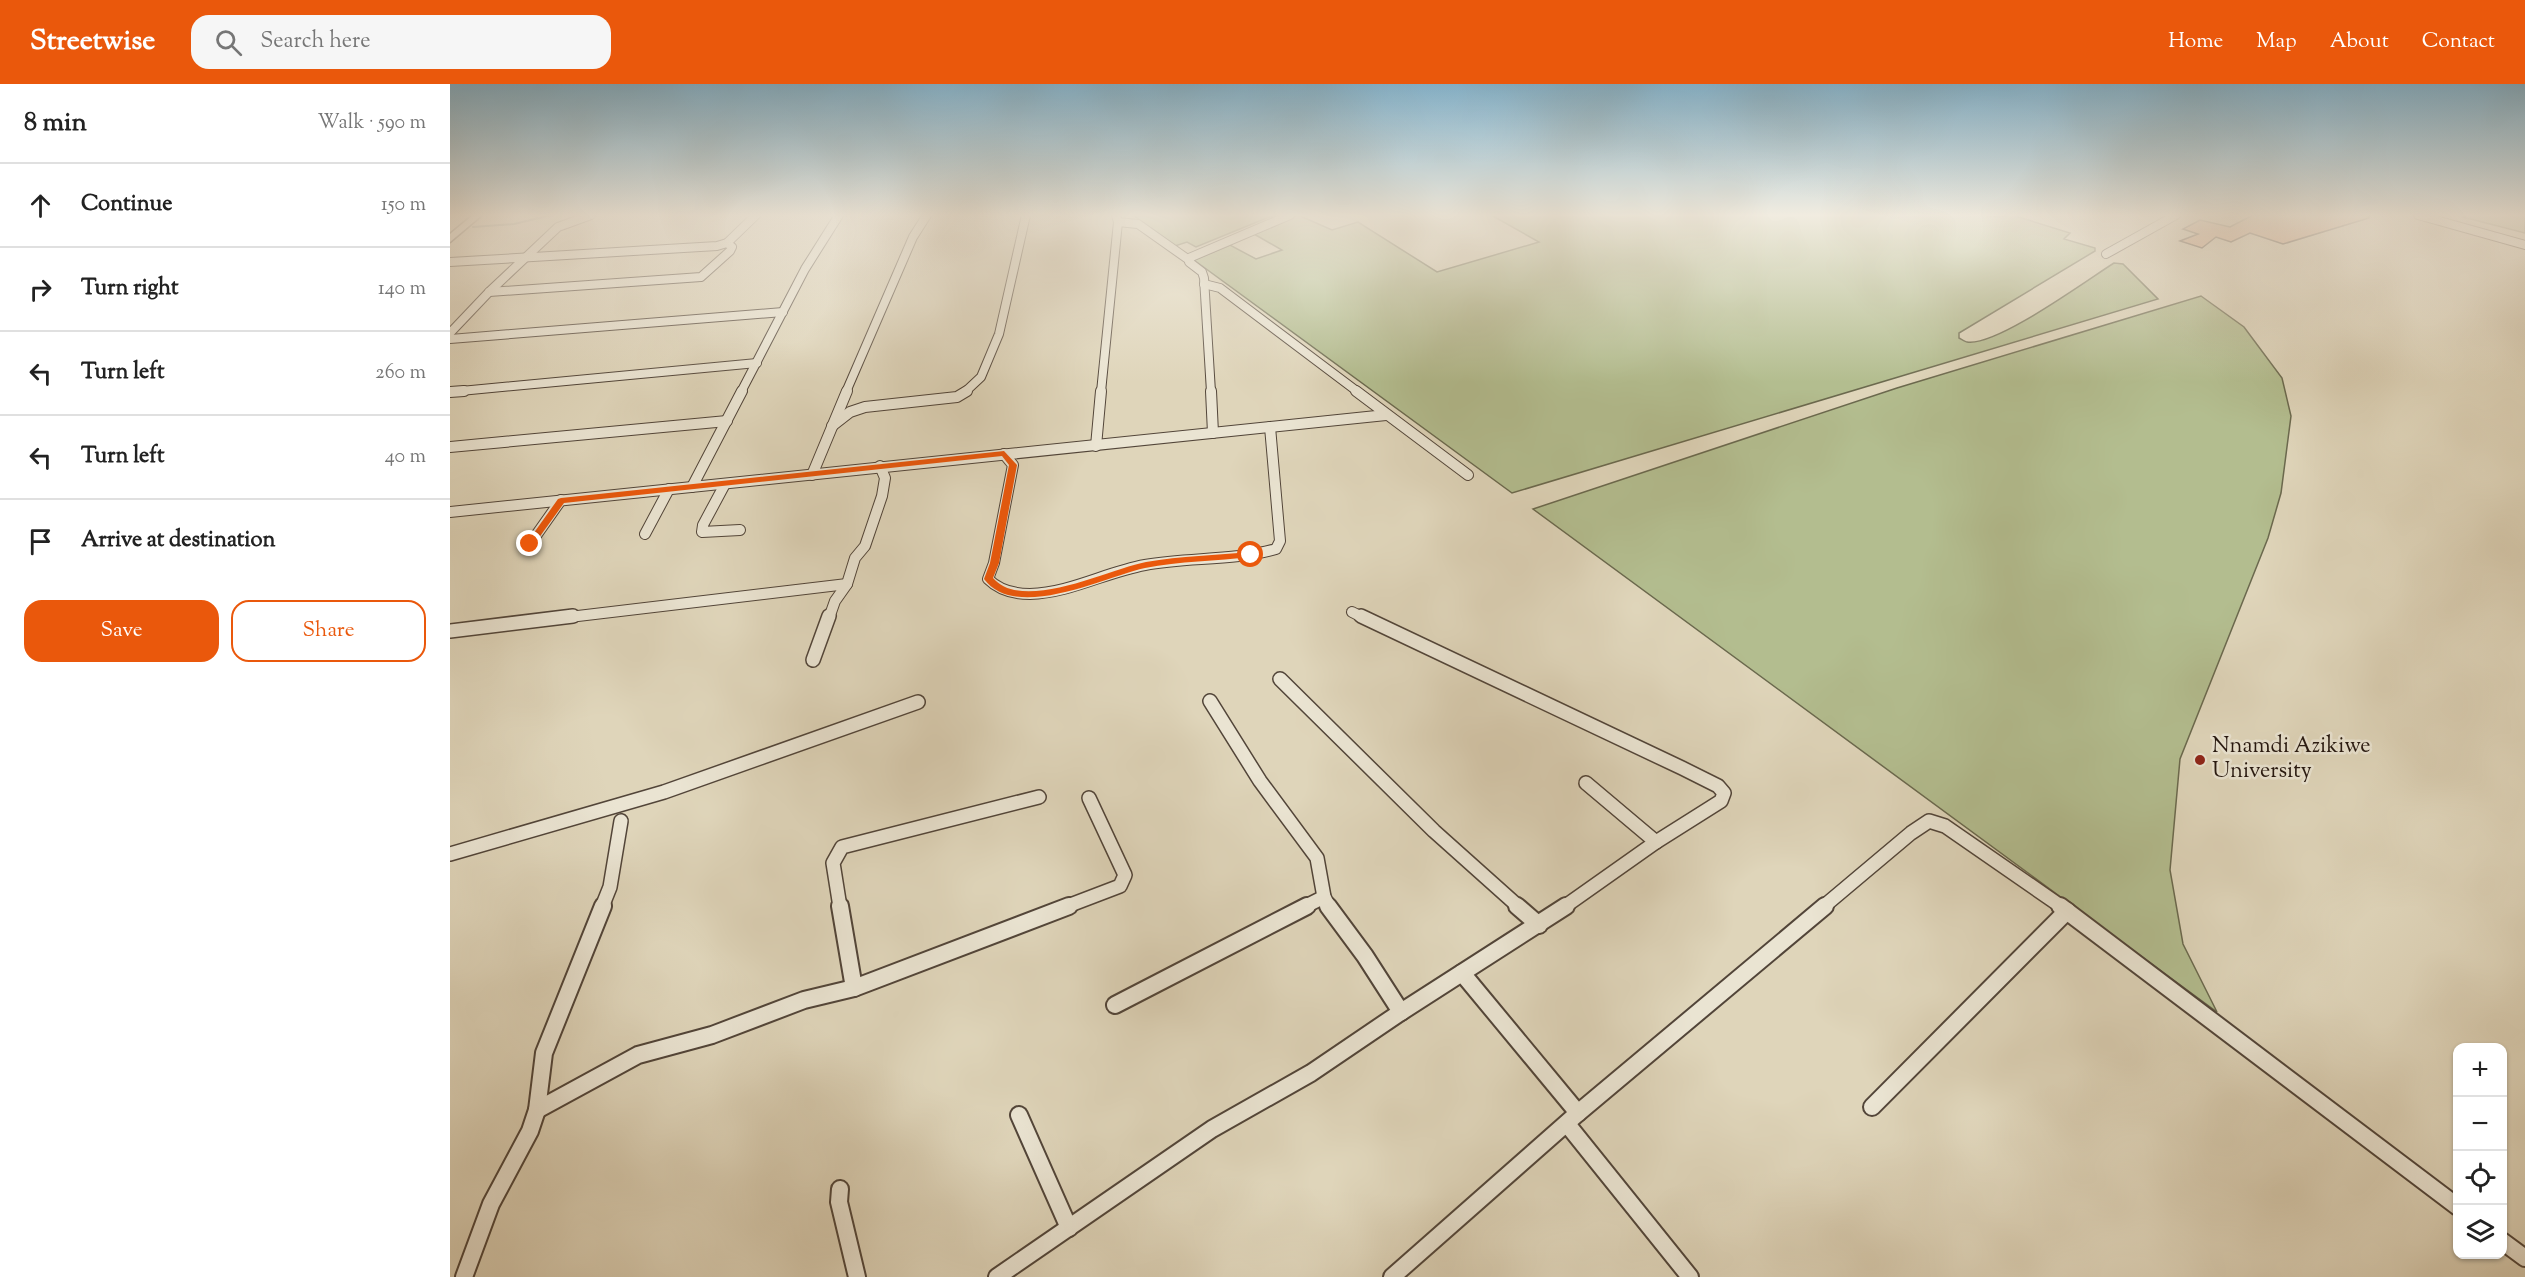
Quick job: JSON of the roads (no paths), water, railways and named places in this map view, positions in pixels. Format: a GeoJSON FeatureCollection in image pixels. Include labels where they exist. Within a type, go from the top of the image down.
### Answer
{"type":"FeatureCollection","features":[{"type":"Feature","properties":{"kind":"street"},"geometry":{"type":"LineString","coordinates":[[450,333],[511,271]]}},
{"type":"Feature","properties":{"kind":"street"},"geometry":{"type":"LineString","coordinates":[[489,292],[649,283],[701,276],[707,271]]}},
{"type":"Feature","properties":{"kind":"street"},"geometry":{"type":"LineString","coordinates":[[692,487],[804,271]]}},
{"type":"Feature","properties":{"kind":"street"},"geometry":{"type":"LineString","coordinates":[[812,474],[899,271]]}},
{"type":"Feature","properties":{"kind":"street"},"geometry":{"type":"LineString","coordinates":[[832,426],[850,412],[865,407],[957,397],[970,389],[981,377],[999,334],[1012,271]]}},
{"type":"Feature","properties":{"kind":"street"},"geometry":{"type":"LineString","coordinates":[[1096,446],[1112,271]]}},
{"type":"Feature","properties":{"kind":"street"},"geometry":{"type":"LineString","coordinates":[[1201,271],[1209,326],[1213,433]]}},
{"type":"Feature","properties":{"kind":"street"},"geometry":{"type":"LineString","coordinates":[[1204,284],[1220,288],[1468,475]]}},
{"type":"Feature","properties":{"kind":"street"},"geometry":{"type":"LineString","coordinates":[[450,339],[783,312]]}},
{"type":"Feature","properties":{"kind":"street"},"geometry":{"type":"LineString","coordinates":[[450,392],[756,363]]}},
{"type":"Feature","properties":{"kind":"street"},"geometry":{"type":"LineString","coordinates":[[450,512],[1386,415]]}},
{"type":"Feature","properties":{"kind":"street"},"geometry":{"type":"LineString","coordinates":[[450,447],[727,421]]}},
{"type":"Feature","properties":{"kind":"street"},"geometry":{"type":"LineString","coordinates":[[1004,454],[1013,465],[1013,472],[994,563],[988,579],[995,586],[1010,592],[1028,594],[1051,592],[1146,565],[1251,555],[1276,549],[1280,541],[1270,427]]}},
{"type":"Feature","properties":{"kind":"street"},"geometry":{"type":"LineString","coordinates":[[813,660],[835,601],[846,584],[855,558],[864,546],[882,496],[885,477],[880,466]]}},
{"type":"Feature","properties":{"kind":"street"},"geometry":{"type":"LineString","coordinates":[[724,484],[703,525],[702,532],[740,530]]}},
{"type":"Feature","properties":{"kind":"street"},"geometry":{"type":"LineString","coordinates":[[645,534],[669,489]]}},
{"type":"Feature","properties":{"kind":"street"},"geometry":{"type":"LineString","coordinates":[[530,544],[561,501]]}},
{"type":"Feature","properties":{"kind":"street"},"geometry":{"type":"LineString","coordinates":[[450,631],[846,584]]}},
{"type":"Feature","properties":{"kind":"street"},"geometry":{"type":"LineString","coordinates":[[997,1277],[1212,1129],[1311,1073],[1401,1012],[1539,925],[1656,842],[1721,801],[1725,795],[1723,789],[1683,768],[1352,612]]}},
{"type":"Feature","properties":{"kind":"street"},"geometry":{"type":"LineString","coordinates":[[1280,679],[1434,831],[1539,925]]}},
{"type":"Feature","properties":{"kind":"street"},"geometry":{"type":"LineString","coordinates":[[1210,701],[1260,781],[1317,858],[1324,897],[1401,1012]]}},
{"type":"Feature","properties":{"kind":"street"},"geometry":{"type":"LineString","coordinates":[[450,854],[664,792],[918,702]]}},
{"type":"Feature","properties":{"kind":"street"},"geometry":{"type":"LineString","coordinates":[[1586,783],[1656,842]]}},
{"type":"Feature","properties":{"kind":"street"},"geometry":{"type":"LineString","coordinates":[[854,988],[832,863],[842,847],[1039,797]]}},
{"type":"Feature","properties":{"kind":"street"},"geometry":{"type":"LineString","coordinates":[[537,1110],[554,1097],[580,1087],[610,1068],[639,1055],[721,1032],[814,997],[854,988],[1120,886],[1125,875],[1123,867],[1089,798]]}},
{"type":"Feature","properties":{"kind":"street"},"geometry":{"type":"LineString","coordinates":[[464,1277],[491,1204],[530,1131],[537,1110],[544,1053],[610,887],[621,821]]}},
{"type":"Feature","properties":{"kind":"street"},"geometry":{"type":"LineString","coordinates":[[1392,1277],[1572,1118],[1911,833],[1929,821],[1945,826],[2067,911],[2454,1205]]}},
{"type":"Feature","properties":{"kind":"street"},"geometry":{"type":"LineString","coordinates":[[1115,1005],[1324,897]]}},
{"type":"Feature","properties":{"kind":"street"},"geometry":{"type":"LineString","coordinates":[[1872,1107],[2067,911]]}},
{"type":"Feature","properties":{"kind":"street"},"geometry":{"type":"LineString","coordinates":[[1462,973],[1690,1277]]}},
{"type":"Feature","properties":{"kind":"street"},"geometry":{"type":"LineString","coordinates":[[1019,1115],[1069,1228]]}},
{"type":"Feature","properties":{"kind":"street"},"geometry":{"type":"LineString","coordinates":[[840,1189],[839,1202],[857,1277]]}},
{"type":"Feature","properties":{"kind":"street"},"geometry":{"type":"LineString","coordinates":[[2507,1245],[2525,1258]]}},
{"type":"Feature","properties":{"kind":"place","name":"Nnamdi Azikiwe University"},"geometry":{"type":"Point","coordinates":[2200,760]}}]}
